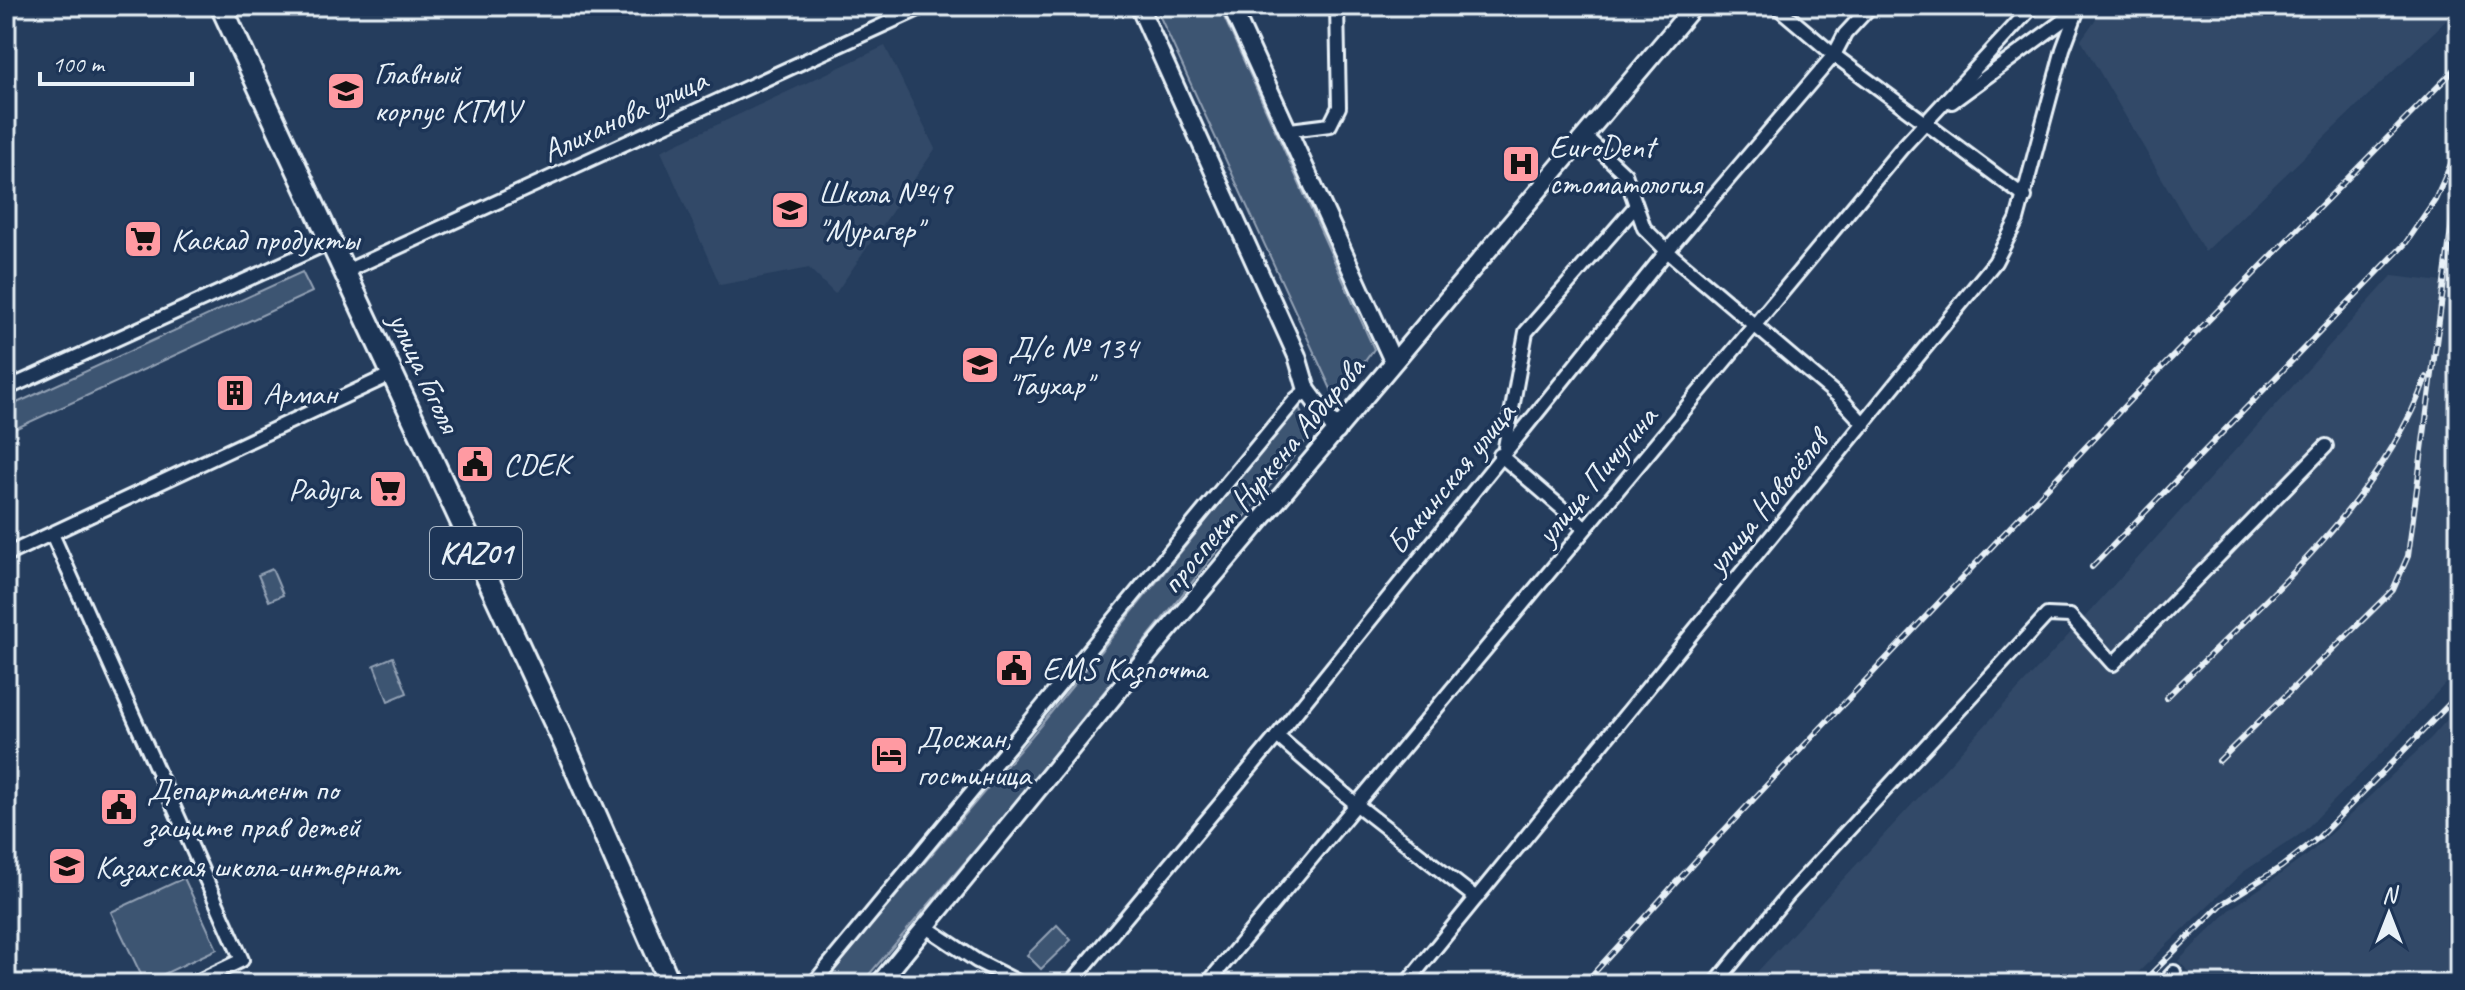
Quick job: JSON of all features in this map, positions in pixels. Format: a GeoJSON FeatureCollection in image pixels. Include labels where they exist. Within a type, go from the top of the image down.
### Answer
{"type":"FeatureCollection","features":[{"type":"Feature","properties":{"kind":"highway","name":"улица Гоголя"},"geometry":{"type":"LineString","coordinates":[[221,6],[566,747],[670,984]]}},
{"type":"Feature","properties":{"kind":"main road"},"geometry":{"type":"LineString","coordinates":[[1139,6],[1297,356],[1307,390],[1337,431]]}},
{"type":"Feature","properties":{"kind":"main road"},"geometry":{"type":"LineString","coordinates":[[1231,6],[1393,361]]}},
{"type":"Feature","properties":{"kind":"main road","name":"проспект Нуркена Абдирова"},"geometry":{"type":"LineString","coordinates":[[879,984],[1393,361],[1694,6]]}},
{"type":"Feature","properties":{"kind":"street","name":"Алиханова улица"},"geometry":{"type":"LineString","coordinates":[[344,272],[925,6]]}},
{"type":"Feature","properties":{"kind":"street"},"geometry":{"type":"LineString","coordinates":[[1290,130],[1330,125],[1339,107],[1337,6]]}},
{"type":"Feature","properties":{"kind":"street"},"geometry":{"type":"LineString","coordinates":[[1776,6],[1834,55],[1927,121],[2025,197]]}},
{"type":"Feature","properties":{"kind":"street","name":"Бакинская улица"},"geometry":{"type":"LineString","coordinates":[[1070,984],[1277,736],[1502,453],[1667,251],[1834,55],[1845,34],[1871,6]]}},
{"type":"Feature","properties":{"kind":"street","name":"улица Пичугина"},"geometry":{"type":"LineString","coordinates":[[1207,984],[1754,325],[1927,121],[2033,6]]}},
{"type":"Feature","properties":{"kind":"street"},"geometry":{"type":"LineString","coordinates":[[1927,121],[2077,8]]}},
{"type":"Feature","properties":{"kind":"street","name":"улица Новосёлов"},"geometry":{"type":"LineString","coordinates":[[1406,984],[1995,262],[2025,197],[2077,8]]}},
{"type":"Feature","properties":{"kind":"street"},"geometry":{"type":"LineString","coordinates":[[1586,137],[1625,174],[1634,208],[1644,228],[1864,424]]}},
{"type":"Feature","properties":{"kind":"street"},"geometry":{"type":"LineString","coordinates":[[1585,528],[1502,453],[1526,332],[1634,208]]}},
{"type":"Feature","properties":{"kind":"street"},"geometry":{"type":"LineString","coordinates":[[6,389],[330,242]]}},
{"type":"Feature","properties":{"kind":"street"},"geometry":{"type":"LineString","coordinates":[[6,555],[392,374]]}},
{"type":"Feature","properties":{"kind":"street","name":"проспект Нуркена Абдирова"},"geometry":{"type":"LineString","coordinates":[[813,984],[1296,399],[1307,390]]}},
{"type":"Feature","properties":{"kind":"street"},"geometry":{"type":"LineString","coordinates":[[1715,984],[1788,895],[2047,615],[2070,616],[2113,664],[2326,446]]}},
{"type":"Feature","properties":{"kind":"street"},"geometry":{"type":"LineString","coordinates":[[52,534],[242,960],[192,984]]}},
{"type":"Feature","properties":{"kind":"street"},"geometry":{"type":"LineString","coordinates":[[1277,736],[1357,805],[1476,898]]}},
{"type":"Feature","properties":{"kind":"street"},"geometry":{"type":"LineString","coordinates":[[926,927],[977,961],[1022,984]]}},
{"type":"Feature","properties":{"kind":"street"},"geometry":{"type":"LineString","coordinates":[[2163,984],[2174,972]]}},
{"type":"Feature","properties":{"kind":"shaded area"},"geometry":{"type":"Polygon","coordinates":[[[1155,6],[1219,6],[1374,349],[1336,400],[1155,6]]]}},
{"type":"Feature","properties":{"kind":"shaded area"},"geometry":{"type":"Polygon","coordinates":[[[2105,6],[2459,8],[2205,252],[2081,40],[2105,6]]]}},
{"type":"Feature","properties":{"kind":"shaded area","name":"Школа №49 \"Мурагер\""},"geometry":{"type":"Polygon","coordinates":[[[885,46],[935,149],[835,294],[809,268],[720,285],[661,151],[885,46]]]}},
{"type":"Feature","properties":{"kind":"shaded area"},"geometry":{"type":"Polygon","coordinates":[[[302,272],[312,292],[6,433],[6,408],[302,272]]]}},
{"type":"Feature","properties":{"kind":"shaded area"},"geometry":{"type":"Polygon","coordinates":[[[2392,276],[2459,284],[2459,668],[2398,736],[2302,833],[2243,872],[2126,984],[1746,984],[2066,638],[2392,276]]]}},
{"type":"Feature","properties":{"kind":"shaded area"},"geometry":{"type":"Polygon","coordinates":[[[1299,406],[1309,437],[999,822],[861,984],[822,984],[1040,726],[1299,406]]]}},
{"type":"Feature","properties":{"kind":"shaded area"},"geometry":{"type":"Polygon","coordinates":[[[272,569],[283,595],[269,601],[258,575],[272,569]]]}},
{"type":"Feature","properties":{"kind":"shaded area"},"geometry":{"type":"Polygon","coordinates":[[[393,657],[407,693],[388,701],[374,665],[393,657]]]}},
{"type":"Feature","properties":{"kind":"shaded area"},"geometry":{"type":"Polygon","coordinates":[[[2459,706],[2459,984],[2202,984],[2178,961],[2232,908],[2309,854],[2431,738],[2459,706]]]}},
{"type":"Feature","properties":{"kind":"shaded area"},"geometry":{"type":"Polygon","coordinates":[[[184,878],[217,949],[145,983],[111,912],[184,878]]]}},
{"type":"Feature","properties":{"kind":"shaded area"},"geometry":{"type":"Polygon","coordinates":[[[1057,925],[1071,940],[1041,969],[1027,955],[1057,925]]]}},
{"type":"Feature","properties":{"kind":"railway"},"geometry":{"type":"LineString","coordinates":[[1584,984],[1700,856],[2132,398],[2459,65]]}},
{"type":"Feature","properties":{"kind":"railway"},"geometry":{"type":"LineString","coordinates":[[2092,567],[2405,244],[2435,200],[2459,146]]}},
{"type":"Feature","properties":{"kind":"railway"},"geometry":{"type":"LineString","coordinates":[[2219,761],[2393,590],[2408,556],[2459,169]]}},
{"type":"Feature","properties":{"kind":"railway"},"geometry":{"type":"LineString","coordinates":[[2166,698],[2277,589],[2348,510],[2379,468],[2406,423],[2426,377]]}},
{"type":"Feature","properties":{"kind":"railway"},"geometry":{"type":"LineString","coordinates":[[2141,984],[2222,904],[2281,867],[2318,838],[2459,694]]}},
{"type":"Feature","properties":{"kind":"place","name":"Главный корпус КГМУ"},"geometry":{"type":"Point","coordinates":[346,91]}},
{"type":"Feature","properties":{"kind":"place","name":"EuroDent стоматология"},"geometry":{"type":"Point","coordinates":[1521,164]}},
{"type":"Feature","properties":{"kind":"place","name":"Школа №49 \"Мурагер\""},"geometry":{"type":"Point","coordinates":[790,210]}},
{"type":"Feature","properties":{"kind":"place","name":"Каскад продукты"},"geometry":{"type":"Point","coordinates":[143,239]}},
{"type":"Feature","properties":{"kind":"place","name":"Д/с № 134 \"Гаухар\""},"geometry":{"type":"Point","coordinates":[980,365]}},
{"type":"Feature","properties":{"kind":"place","name":"Арман"},"geometry":{"type":"Point","coordinates":[235,393]}},
{"type":"Feature","properties":{"kind":"place","name":"CDEK"},"geometry":{"type":"Point","coordinates":[475,464]}},
{"type":"Feature","properties":{"kind":"place","name":"Радуга"},"geometry":{"type":"Point","coordinates":[388,489]}},
{"type":"Feature","properties":{"kind":"place","name":"EMS Казпочта"},"geometry":{"type":"Point","coordinates":[1014,668]}},
{"type":"Feature","properties":{"kind":"place","name":"Досжан, гостиница"},"geometry":{"type":"Point","coordinates":[889,755]}},
{"type":"Feature","properties":{"kind":"place","name":"Департамент по защите прав детей"},"geometry":{"type":"Point","coordinates":[119,807]}},
{"type":"Feature","properties":{"kind":"place","name":"Казахская школа-интернат"},"geometry":{"type":"Point","coordinates":[67,866]}}]}
